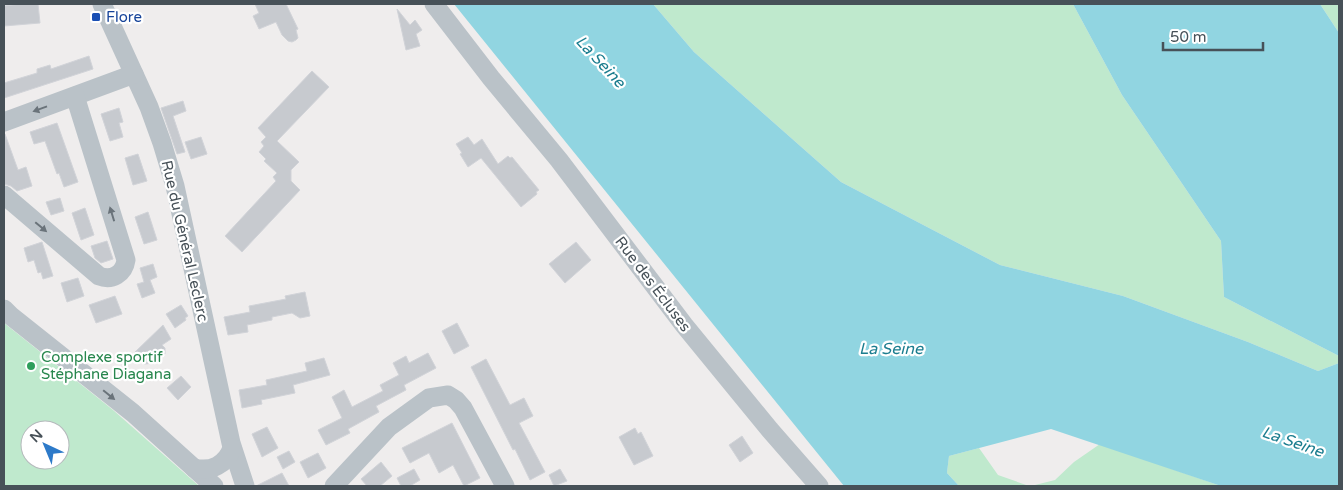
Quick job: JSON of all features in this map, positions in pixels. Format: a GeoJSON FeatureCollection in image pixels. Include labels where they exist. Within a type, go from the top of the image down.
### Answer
{"type":"FeatureCollection","features":[{"type":"Feature","properties":{"kind":"street","name":"Rue du Général Leclerc"},"geometry":{"type":"LineString","coordinates":[[102,4],[159,134],[174,186],[232,448],[244,486]]}},
{"type":"Feature","properties":{"kind":"street","name":"Rue des Écluses"},"geometry":{"type":"LineString","coordinates":[[434,4],[491,78],[559,160],[684,325],[770,430],[819,486]]}},
{"type":"Feature","properties":{"kind":"street"},"geometry":{"type":"LineString","coordinates":[[4,122],[134,74]]}},
{"type":"Feature","properties":{"kind":"street"},"geometry":{"type":"LineString","coordinates":[[4,195],[99,276],[113,278],[123,269],[126,260],[75,96]]}},
{"type":"Feature","properties":{"kind":"street"},"geometry":{"type":"LineString","coordinates":[[4,309],[133,413],[214,486]]}},
{"type":"Feature","properties":{"kind":"street"},"geometry":{"type":"LineString","coordinates":[[337,485],[389,427],[429,398],[448,395],[463,408],[505,486]]}},
{"type":"Feature","properties":{"kind":"street"},"geometry":{"type":"LineString","coordinates":[[194,468],[203,470],[215,467],[226,459],[232,448]]}},
{"type":"Feature","properties":{"kind":"green space"},"geometry":{"type":"Polygon","coordinates":[[[653,4],[1073,4],[1122,95],[1221,241],[1224,297],[1339,356],[1339,363],[1318,371],[1248,342],[1123,296],[1000,265],[841,182],[694,52],[653,4]]]}},
{"type":"Feature","properties":{"kind":"green space"},"geometry":{"type":"Polygon","coordinates":[[[1320,4],[1339,4],[1339,33],[1320,4]]]}},
{"type":"Feature","properties":{"kind":"green space","name":"Complexe sportif Stéphane Diagana"},"geometry":{"type":"Polygon","coordinates":[[[4,323],[113,410],[199,486],[4,486],[4,323]]]}},
{"type":"Feature","properties":{"kind":"green space"},"geometry":{"type":"Polygon","coordinates":[[[1100,444],[1221,486],[1031,486],[1055,480],[1074,462],[1100,444]]]}},
{"type":"Feature","properties":{"kind":"green space"},"geometry":{"type":"Polygon","coordinates":[[[979,448],[998,475],[1029,486],[959,486],[947,473],[949,456],[979,448]]]}},
{"type":"Feature","properties":{"kind":"water","name":"La Seine"},"geometry":{"type":"Polygon","coordinates":[[[454,4],[653,4],[694,52],[841,182],[1000,265],[1123,296],[1248,342],[1318,371],[1339,363],[1339,486],[1221,486],[1051,429],[949,456],[947,473],[959,486],[844,486],[454,4]]]}},
{"type":"Feature","properties":{"kind":"water"},"geometry":{"type":"Polygon","coordinates":[[[1073,4],[1320,4],[1339,33],[1339,356],[1224,297],[1221,241],[1122,95],[1073,4]]]}},
{"type":"Feature","properties":{"kind":"building"},"geometry":{"type":"Polygon","coordinates":[[[38,4],[40,23],[4,26],[4,6],[38,4]]]}},
{"type":"Feature","properties":{"kind":"building"},"geometry":{"type":"Polygon","coordinates":[[[255,4],[286,4],[298,29],[296,30],[298,38],[292,42],[288,41],[282,35],[276,22],[259,29],[253,16],[259,13],[255,4]]]}},
{"type":"Feature","properties":{"kind":"building"},"geometry":{"type":"Polygon","coordinates":[[[397,9],[410,25],[415,20],[422,30],[416,34],[420,46],[406,50],[397,9]]]}},
{"type":"Feature","properties":{"kind":"building"},"geometry":{"type":"Polygon","coordinates":[[[89,56],[93,69],[4,98],[4,83],[37,73],[37,69],[50,65],[51,69],[89,56]]]}},
{"type":"Feature","properties":{"kind":"building"},"geometry":{"type":"Polygon","coordinates":[[[312,71],[329,87],[277,141],[299,162],[291,170],[291,181],[300,190],[242,252],[225,236],[276,181],[273,177],[277,173],[264,161],[266,159],[259,152],[264,146],[261,142],[266,137],[258,128],[312,71]]]}},
{"type":"Feature","properties":{"kind":"building"},"geometry":{"type":"Polygon","coordinates":[[[183,101],[186,111],[173,116],[185,152],[177,154],[161,108],[183,101]]]}},
{"type":"Feature","properties":{"kind":"building"},"geometry":{"type":"Polygon","coordinates":[[[119,108],[123,122],[119,123],[123,137],[110,141],[101,114],[119,108]]]}},
{"type":"Feature","properties":{"kind":"building"},"geometry":{"type":"Polygon","coordinates":[[[57,123],[78,182],[64,187],[59,173],[57,174],[45,141],[34,144],[30,132],[57,123]]]}},
{"type":"Feature","properties":{"kind":"building"},"geometry":{"type":"Polygon","coordinates":[[[5,134],[18,170],[26,167],[32,186],[17,191],[11,186],[4,184],[5,134]]]}},
{"type":"Feature","properties":{"kind":"building"},"geometry":{"type":"Polygon","coordinates":[[[201,137],[207,154],[191,159],[185,142],[201,137]]]}},
{"type":"Feature","properties":{"kind":"building"},"geometry":{"type":"Polygon","coordinates":[[[468,137],[474,145],[482,139],[498,164],[508,156],[512,157],[539,190],[536,192],[537,194],[521,207],[481,158],[468,167],[456,144],[468,137]]]}},
{"type":"Feature","properties":{"kind":"building"},"geometry":{"type":"Polygon","coordinates":[[[138,154],[147,181],[133,185],[125,158],[138,154]]]}},
{"type":"Feature","properties":{"kind":"building"},"geometry":{"type":"Polygon","coordinates":[[[60,198],[64,211],[51,215],[46,202],[60,198]]]}},
{"type":"Feature","properties":{"kind":"building"},"geometry":{"type":"Polygon","coordinates":[[[85,208],[94,235],[81,240],[72,213],[85,208]]]}},
{"type":"Feature","properties":{"kind":"building"},"geometry":{"type":"Polygon","coordinates":[[[148,212],[157,240],[144,244],[135,217],[148,212]]]}},
{"type":"Feature","properties":{"kind":"building"},"geometry":{"type":"Polygon","coordinates":[[[107,241],[113,259],[101,263],[95,258],[91,246],[107,241]]]}},
{"type":"Feature","properties":{"kind":"building"},"geometry":{"type":"Polygon","coordinates":[[[42,242],[53,276],[43,279],[41,272],[38,273],[34,260],[28,262],[24,248],[42,242]]]}},
{"type":"Feature","properties":{"kind":"building"},"geometry":{"type":"Polygon","coordinates":[[[576,242],[591,260],[565,283],[549,264],[576,242]]]}},
{"type":"Feature","properties":{"kind":"building"},"geometry":{"type":"Polygon","coordinates":[[[153,264],[157,277],[150,280],[155,293],[142,298],[137,284],[144,282],[140,268],[153,264]]]}},
{"type":"Feature","properties":{"kind":"building"},"geometry":{"type":"Polygon","coordinates":[[[78,278],[84,296],[67,302],[61,283],[78,278]]]}},
{"type":"Feature","properties":{"kind":"building"},"geometry":{"type":"Polygon","coordinates":[[[305,292],[310,316],[300,318],[292,313],[272,317],[272,320],[247,325],[248,332],[228,335],[224,317],[250,312],[249,306],[286,299],[285,296],[305,292]]]}},
{"type":"Feature","properties":{"kind":"building"},"geometry":{"type":"Polygon","coordinates":[[[115,296],[122,314],[96,323],[89,305],[115,296]]]}},
{"type":"Feature","properties":{"kind":"building"},"geometry":{"type":"Polygon","coordinates":[[[181,305],[188,316],[185,318],[186,320],[175,328],[166,314],[181,305]]]}},
{"type":"Feature","properties":{"kind":"building"},"geometry":{"type":"Polygon","coordinates":[[[457,323],[469,346],[454,354],[442,331],[457,323]]]}},
{"type":"Feature","properties":{"kind":"building"},"geometry":{"type":"Polygon","coordinates":[[[163,325],[171,339],[162,345],[165,348],[165,354],[156,363],[144,364],[134,353],[163,325]]]}},
{"type":"Feature","properties":{"kind":"building"},"geometry":{"type":"Polygon","coordinates":[[[428,353],[436,368],[404,385],[406,390],[376,406],[379,412],[348,429],[350,433],[326,445],[318,430],[342,418],[332,397],[344,390],[352,407],[383,391],[380,385],[399,375],[393,363],[406,356],[409,363],[428,353]]]}},
{"type":"Feature","properties":{"kind":"building"},"geometry":{"type":"Polygon","coordinates":[[[324,358],[330,375],[293,385],[295,393],[261,400],[262,404],[242,408],[239,390],[267,385],[266,380],[307,371],[305,363],[324,358]]]}},
{"type":"Feature","properties":{"kind":"building"},"geometry":{"type":"Polygon","coordinates":[[[486,359],[510,405],[524,398],[533,416],[519,423],[545,472],[530,480],[471,367],[486,359]]]}},
{"type":"Feature","properties":{"kind":"building"},"geometry":{"type":"Polygon","coordinates":[[[181,376],[191,387],[178,400],[167,388],[181,376]]]}},
{"type":"Feature","properties":{"kind":"building"},"geometry":{"type":"Polygon","coordinates":[[[452,423],[480,478],[464,486],[453,465],[439,473],[429,453],[410,463],[402,448],[452,423]]]}},
{"type":"Feature","properties":{"kind":"building"},"geometry":{"type":"Polygon","coordinates":[[[267,427],[278,448],[262,457],[252,434],[267,427]]]}},
{"type":"Feature","properties":{"kind":"building"},"geometry":{"type":"Polygon","coordinates":[[[635,428],[638,434],[641,432],[653,456],[634,465],[619,437],[635,428]]]}},
{"type":"Feature","properties":{"kind":"building"},"geometry":{"type":"Polygon","coordinates":[[[742,436],[753,453],[740,462],[729,445],[742,436]]]}},
{"type":"Feature","properties":{"kind":"building"},"geometry":{"type":"Polygon","coordinates":[[[289,451],[295,462],[283,469],[277,457],[289,451]]]}},
{"type":"Feature","properties":{"kind":"building"},"geometry":{"type":"Polygon","coordinates":[[[318,453],[326,468],[308,478],[300,462],[318,453]]]}},
{"type":"Feature","properties":{"kind":"building"},"geometry":{"type":"Polygon","coordinates":[[[381,462],[392,476],[380,486],[367,486],[361,479],[381,462]]]}},
{"type":"Feature","properties":{"kind":"building"},"geometry":{"type":"Polygon","coordinates":[[[414,469],[420,480],[410,486],[401,486],[397,478],[414,469]]]}},
{"type":"Feature","properties":{"kind":"building"},"geometry":{"type":"Polygon","coordinates":[[[560,469],[567,481],[554,486],[549,475],[560,469]]]}},
{"type":"Feature","properties":{"kind":"building"},"geometry":{"type":"Polygon","coordinates":[[[282,473],[289,486],[256,486],[282,473]]]}},
{"type":"Feature","properties":{"kind":"place","name":"Flore"},"geometry":{"type":"Point","coordinates":[96,17]}},
{"type":"Feature","properties":{"kind":"place","name":"Complexe sportif Stéphane Diagana"},"geometry":{"type":"Point","coordinates":[31,366]}}]}
